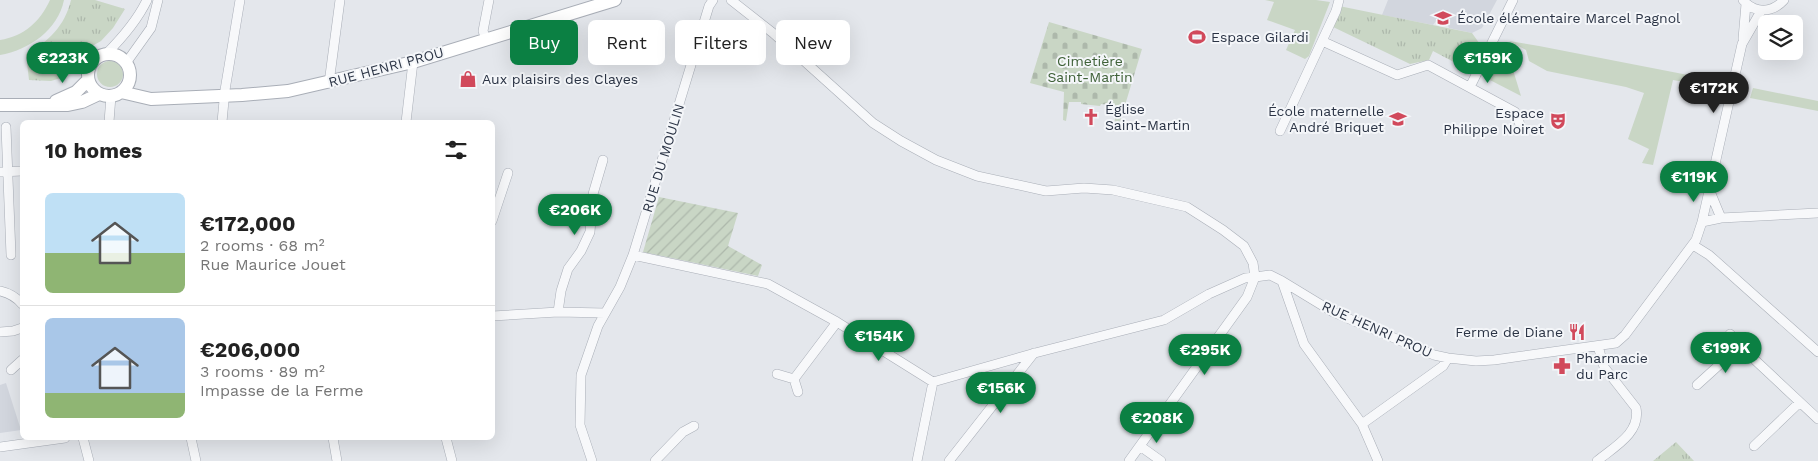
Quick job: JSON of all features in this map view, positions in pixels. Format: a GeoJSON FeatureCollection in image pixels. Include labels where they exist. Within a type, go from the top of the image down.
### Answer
{"type":"FeatureCollection","features":[{"type":"Feature","properties":{"kind":"street"},"geometry":{"type":"LineString","coordinates":[[49,104],[76,92],[88,80],[90,66],[100,56],[106,54],[123,37],[136,20],[147,0]]}},
{"type":"Feature","properties":{"kind":"street"},"geometry":{"type":"LineString","coordinates":[[126,63],[152,28],[158,0]]}},
{"type":"Feature","properties":{"kind":"street"},"geometry":{"type":"LineString","coordinates":[[222,120],[240,0]]}},
{"type":"Feature","properties":{"kind":"street"},"geometry":{"type":"LineString","coordinates":[[329,83],[340,0]]}},
{"type":"Feature","properties":{"kind":"street"},"geometry":{"type":"LineString","coordinates":[[486,39],[483,31],[489,0]]}},
{"type":"Feature","properties":{"kind":"street","name":"RUE HENRI PROU"},"geometry":{"type":"LineString","coordinates":[[110,94],[151,99],[225,96],[278,92],[329,83],[413,62],[615,0]]}},
{"type":"Feature","properties":{"kind":"street","name":"RUE DU MOULIN"},"geometry":{"type":"LineString","coordinates":[[592,461],[580,426],[581,375],[598,326],[620,287],[633,255],[709,6],[713,0]]}},
{"type":"Feature","properties":{"kind":"street"},"geometry":{"type":"LineString","coordinates":[[731,0],[773,34],[872,123],[936,160],[977,176],[1046,191],[1084,188],[1113,190],[1187,207],[1244,246],[1253,263],[1255,277],[1247,297],[1129,461]]}},
{"type":"Feature","properties":{"kind":"street"},"geometry":{"type":"LineString","coordinates":[[1280,131],[1340,0]]}},
{"type":"Feature","properties":{"kind":"street"},"geometry":{"type":"LineString","coordinates":[[1470,87],[1513,0]]}},
{"type":"Feature","properties":{"kind":"street"},"geometry":{"type":"LineString","coordinates":[[1745,2],[1761,11],[1774,8],[1784,0]]}},
{"type":"Feature","properties":{"kind":"street"},"geometry":{"type":"LineString","coordinates":[[1742,44],[1745,2]]}},
{"type":"Feature","properties":{"kind":"street"},"geometry":{"type":"LineString","coordinates":[[1742,44],[1761,11]]}},
{"type":"Feature","properties":{"kind":"street"},"geometry":{"type":"LineString","coordinates":[[1322,41],[1397,75],[1428,65],[1515,112],[1521,127]]}},
{"type":"Feature","properties":{"kind":"street","name":"RUE HENRI PROU"},"geometry":{"type":"LineString","coordinates":[[1255,277],[1270,275],[1282,280],[1333,312],[1434,355],[1448,358],[1485,360],[1616,344],[1625,335],[1693,245],[1702,222],[1742,44]]}},
{"type":"Feature","properties":{"kind":"street"},"geometry":{"type":"LineString","coordinates":[[106,54],[118,56],[126,63],[130,77],[151,99]]}},
{"type":"Feature","properties":{"kind":"street"},"geometry":{"type":"LineString","coordinates":[[406,120],[413,62]]}},
{"type":"Feature","properties":{"kind":"street"},"geometry":{"type":"LineString","coordinates":[[0,105],[68,105],[82,102],[110,94],[128,83],[130,77]]}},
{"type":"Feature","properties":{"kind":"street"},"geometry":{"type":"LineString","coordinates":[[88,80],[94,90],[110,94]]}},
{"type":"Feature","properties":{"kind":"street"},"geometry":{"type":"LineString","coordinates":[[110,94],[110,120]]}},
{"type":"Feature","properties":{"kind":"street"},"geometry":{"type":"LineString","coordinates":[[6,127],[4,171],[10,255]]}},
{"type":"Feature","properties":{"kind":"street"},"geometry":{"type":"LineString","coordinates":[[558,312],[561,291],[568,268],[581,251],[590,232],[593,194],[603,160]]}},
{"type":"Feature","properties":{"kind":"street"},"geometry":{"type":"LineString","coordinates":[[4,171],[20,171]]}},
{"type":"Feature","properties":{"kind":"street"},"geometry":{"type":"LineString","coordinates":[[495,214],[508,173]]}},
{"type":"Feature","properties":{"kind":"street"},"geometry":{"type":"LineString","coordinates":[[1708,189],[1721,218]]}},
{"type":"Feature","properties":{"kind":"street"},"geometry":{"type":"LineString","coordinates":[[1702,222],[1721,218],[1818,213]]}},
{"type":"Feature","properties":{"kind":"street"},"geometry":{"type":"LineString","coordinates":[[1693,245],[1711,257],[1818,352]]}},
{"type":"Feature","properties":{"kind":"street"},"geometry":{"type":"LineString","coordinates":[[633,255],[768,284],[837,322],[933,382],[1034,353],[1164,320],[1209,294],[1246,278],[1255,277]]}},
{"type":"Feature","properties":{"kind":"street"},"geometry":{"type":"LineString","coordinates":[[1282,280],[1304,344],[1362,424],[1378,461]]}},
{"type":"Feature","properties":{"kind":"street"},"geometry":{"type":"LineString","coordinates":[[0,291],[20,302]]}},
{"type":"Feature","properties":{"kind":"street"},"geometry":{"type":"LineString","coordinates":[[495,316],[558,312],[605,313]]}},
{"type":"Feature","properties":{"kind":"street"},"geometry":{"type":"LineString","coordinates":[[794,379],[837,322]]}},
{"type":"Feature","properties":{"kind":"street"},"geometry":{"type":"LineString","coordinates":[[0,332],[20,329]]}},
{"type":"Feature","properties":{"kind":"street"},"geometry":{"type":"LineString","coordinates":[[1730,334],[1799,403],[1818,419]]}},
{"type":"Feature","properties":{"kind":"street"},"geometry":{"type":"LineString","coordinates":[[1597,461],[1632,432],[1637,415],[1636,408],[1604,367],[1598,346]]}},
{"type":"Feature","properties":{"kind":"street"},"geometry":{"type":"LineString","coordinates":[[1697,385],[1740,346]]}},
{"type":"Feature","properties":{"kind":"street"},"geometry":{"type":"LineString","coordinates":[[949,461],[1034,353]]}},
{"type":"Feature","properties":{"kind":"street"},"geometry":{"type":"LineString","coordinates":[[1362,424],[1442,366],[1448,358]]}},
{"type":"Feature","properties":{"kind":"street"},"geometry":{"type":"LineString","coordinates":[[11,370],[20,362]]}},
{"type":"Feature","properties":{"kind":"street"},"geometry":{"type":"LineString","coordinates":[[777,374],[794,379]]}},
{"type":"Feature","properties":{"kind":"street"},"geometry":{"type":"LineString","coordinates":[[794,379],[798,392]]}},
{"type":"Feature","properties":{"kind":"street"},"geometry":{"type":"LineString","coordinates":[[917,461],[933,382]]}},
{"type":"Feature","properties":{"kind":"street"},"geometry":{"type":"LineString","coordinates":[[1754,446],[1799,403]]}},
{"type":"Feature","properties":{"kind":"street"},"geometry":{"type":"LineString","coordinates":[[655,461],[683,432],[694,426]]}},
{"type":"Feature","properties":{"kind":"street"},"geometry":{"type":"LineString","coordinates":[[0,447],[51,440]]}},
{"type":"Feature","properties":{"kind":"street"},"geometry":{"type":"LineString","coordinates":[[84,440],[89,461]]}},
{"type":"Feature","properties":{"kind":"street"},"geometry":{"type":"LineString","coordinates":[[191,440],[196,461]]}},
{"type":"Feature","properties":{"kind":"street"},"geometry":{"type":"LineString","coordinates":[[332,440],[337,461]]}},
{"type":"Feature","properties":{"kind":"street"},"geometry":{"type":"LineString","coordinates":[[447,440],[452,461]]}},
{"type":"Feature","properties":{"kind":"street"},"geometry":{"type":"LineString","coordinates":[[1140,446],[1161,461]]}},
{"type":"Feature","properties":{"kind":"shaded area","name":"École élémentaire Marcel Pagnol"},"geometry":{"type":"Polygon","coordinates":[[[1388,0],[1497,0],[1482,28],[1472,33],[1449,28],[1447,23],[1436,21],[1433,25],[1382,15],[1388,0]]]}},
{"type":"Feature","properties":{"kind":"shaded area"},"geometry":{"type":"Polygon","coordinates":[[[6,383],[20,430],[0,433],[0,385],[6,383]]]}},
{"type":"Feature","properties":{"kind":"green space"},"geometry":{"type":"Polygon","coordinates":[[[50,0],[64,0],[56,21],[49,29],[41,37],[21,49],[0,55],[0,40],[17,35],[30,27],[41,15],[50,0]]]}},
{"type":"Feature","properties":{"kind":"green space"},"geometry":{"type":"Polygon","coordinates":[[[71,0],[95,0],[125,9],[113,28],[101,41],[87,49],[72,69],[61,78],[51,81],[29,80],[26,54],[41,44],[60,25],[65,18],[71,0]]]}},
{"type":"Feature","properties":{"kind":"green space"},"geometry":{"type":"Polygon","coordinates":[[[1265,0],[1316,0],[1330,2],[1309,56],[1305,59],[1286,50],[1295,30],[1267,20],[1274,2],[1265,0]]]}},
{"type":"Feature","properties":{"kind":"green space"},"geometry":{"type":"Polygon","coordinates":[[[1339,6],[1472,33],[1482,47],[1474,66],[1467,69],[1433,51],[1429,60],[1410,64],[1331,26],[1339,6]]]}},
{"type":"Feature","properties":{"kind":"green space","name":"Cimetière Saint-Martin"},"geometry":{"type":"Polygon","coordinates":[[[1049,22],[1142,49],[1119,125],[1114,125],[1116,112],[1109,111],[1109,105],[1081,104],[1081,102],[1069,102],[1066,121],[1063,120],[1064,92],[1030,83],[1049,22]]]}},
{"type":"Feature","properties":{"kind":"green space"},"geometry":{"type":"Polygon","coordinates":[[[1509,41],[1724,82],[1722,89],[1673,80],[1653,165],[1642,163],[1649,149],[1628,139],[1644,93],[1626,87],[1547,71],[1529,61],[1526,50],[1509,41]]]}},
{"type":"Feature","properties":{"kind":"green space"},"geometry":{"type":"Polygon","coordinates":[[[1496,51],[1510,60],[1521,96],[1486,78],[1487,67],[1496,51]]]}},
{"type":"Feature","properties":{"kind":"green space"},"geometry":{"type":"Polygon","coordinates":[[[110,61],[119,65],[123,74],[119,83],[110,87],[101,83],[97,74],[101,65],[110,61]]]}},
{"type":"Feature","properties":{"kind":"green space"},"geometry":{"type":"Polygon","coordinates":[[[1753,88],[1818,101],[1818,111],[1750,98],[1753,88]]]}},
{"type":"Feature","properties":{"kind":"green space"},"geometry":{"type":"Polygon","coordinates":[[[659,197],[738,213],[728,246],[762,265],[758,276],[643,252],[659,197]]]}},
{"type":"Feature","properties":{"kind":"green space"},"geometry":{"type":"Polygon","coordinates":[[[1676,442],[1694,461],[1653,461],[1676,442]]]}},
{"type":"Feature","properties":{"kind":"place","name":"École élémentaire Marcel Pagnol"},"geometry":{"type":"Point","coordinates":[1443,18]}},
{"type":"Feature","properties":{"kind":"place","name":"Espace Gilardi"},"geometry":{"type":"Point","coordinates":[1197,37]}},
{"type":"Feature","properties":{"kind":"place","name":"Aux plaisirs des Clayes"},"geometry":{"type":"Point","coordinates":[468,79]}},
{"type":"Feature","properties":{"kind":"place","name":"Église Saint-Martin"},"geometry":{"type":"Point","coordinates":[1091,117]}},
{"type":"Feature","properties":{"kind":"place","name":"École maternelle André Briquet"},"geometry":{"type":"Point","coordinates":[1398,119]}},
{"type":"Feature","properties":{"kind":"place","name":"Espace Philippe Noiret"},"geometry":{"type":"Point","coordinates":[1558,121]}},
{"type":"Feature","properties":{"kind":"place","name":"Ferme de Diane"},"geometry":{"type":"Point","coordinates":[1577,332]}},
{"type":"Feature","properties":{"kind":"place","name":"Pharmacie du Parc"},"geometry":{"type":"Point","coordinates":[1562,366]}}]}
